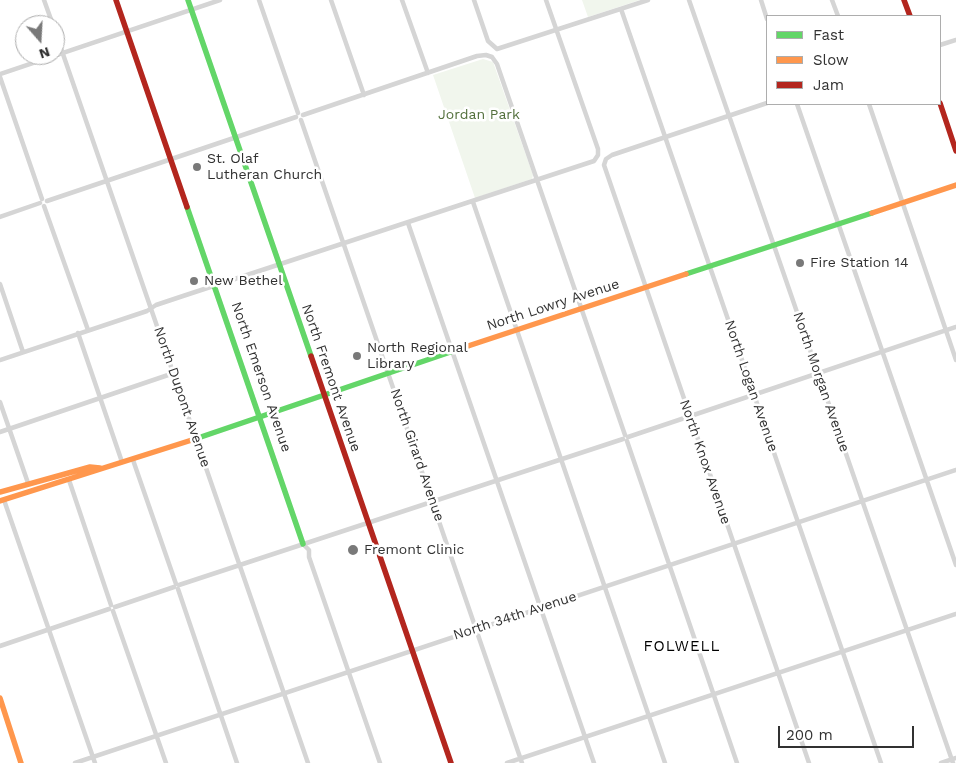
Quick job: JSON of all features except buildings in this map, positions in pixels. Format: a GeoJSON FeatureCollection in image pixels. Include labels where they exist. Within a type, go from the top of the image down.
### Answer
{"type":"FeatureCollection","features":[{"type":"Feature","properties":{"kind":"street"},"geometry":{"type":"LineString","coordinates":[[44,0],[49,15]]}},
{"type":"Feature","properties":{"kind":"street","name":"North Emerson Avenue"},"geometry":{"type":"LineString","coordinates":[[116,0],[304,544],[309,550],[309,557],[380,763]]}},
{"type":"Feature","properties":{"kind":"street","name":"North Fremont Avenue"},"geometry":{"type":"LineString","coordinates":[[188,0],[451,763]]}},
{"type":"Feature","properties":{"kind":"street"},"geometry":{"type":"LineString","coordinates":[[65,52],[220,0]]}},
{"type":"Feature","properties":{"kind":"street","name":"North Girard Avenue"},"geometry":{"type":"LineString","coordinates":[[259,0],[521,761]]}},
{"type":"Feature","properties":{"kind":"street"},"geometry":{"type":"LineString","coordinates":[[331,0],[364,95]]}},
{"type":"Feature","properties":{"kind":"street"},"geometry":{"type":"LineString","coordinates":[[402,0],[428,73]]}},
{"type":"Feature","properties":{"kind":"street"},"geometry":{"type":"LineString","coordinates":[[474,0],[488,41],[494,48],[504,48],[648,0]]}},
{"type":"Feature","properties":{"kind":"street"},"geometry":{"type":"LineString","coordinates":[[0,360],[215,286],[592,162],[597,157],[598,149],[546,0]]}},
{"type":"Feature","properties":{"kind":"street","name":"North Morgan Avenue"},"geometry":{"type":"LineString","coordinates":[[689,0],[862,502],[954,760]]}},
{"type":"Feature","properties":{"kind":"street"},"geometry":{"type":"LineString","coordinates":[[761,0],[766,16]]}},
{"type":"Feature","properties":{"kind":"street"},"geometry":{"type":"LineString","coordinates":[[832,0],[838,15]]}},
{"type":"Feature","properties":{"kind":"street"},"geometry":{"type":"LineString","coordinates":[[904,0],[910,15]]}},
{"type":"Feature","properties":{"kind":"street","name":"North Logan Avenue"},"geometry":{"type":"LineString","coordinates":[[620,9],[881,763]]}},
{"type":"Feature","properties":{"kind":"street"},"geometry":{"type":"LineString","coordinates":[[941,46],[956,40]]}},
{"type":"Feature","properties":{"kind":"street"},"geometry":{"type":"LineString","coordinates":[[0,217],[477,56],[490,56],[496,64],[537,181],[737,763]]}},
{"type":"Feature","properties":{"kind":"street","name":"North Dupont Avenue"},"geometry":{"type":"LineString","coordinates":[[65,62],[152,308],[308,763]]}},
{"type":"Feature","properties":{"kind":"street"},"geometry":{"type":"LineString","coordinates":[[30,65],[0,76],[88,330]]}},
{"type":"Feature","properties":{"kind":"street"},"geometry":{"type":"LineString","coordinates":[[665,138],[766,103]]}},
{"type":"Feature","properties":{"kind":"street"},"geometry":{"type":"LineString","coordinates":[[797,105],[956,565]]}},
{"type":"Feature","properties":{"kind":"street"},"geometry":{"type":"LineString","coordinates":[[869,105],[956,360]]}},
{"type":"Feature","properties":{"kind":"street"},"geometry":{"type":"LineString","coordinates":[[941,105],[956,151]]}},
{"type":"Feature","properties":{"kind":"street","name":"North Knox Avenue"},"geometry":{"type":"LineString","coordinates":[[665,138],[612,155],[605,161],[604,169],[809,763]]}},
{"type":"Feature","properties":{"kind":"street","name":"North Lowry Avenue"},"geometry":{"type":"LineString","coordinates":[[2,501],[92,473],[100,468],[132,460],[388,372],[956,185]]}},
{"type":"Feature","properties":{"kind":"street"},"geometry":{"type":"LineString","coordinates":[[473,202],[665,763]]}},
{"type":"Feature","properties":{"kind":"street"},"geometry":{"type":"LineString","coordinates":[[408,223],[594,763]]}},
{"type":"Feature","properties":{"kind":"street"},"geometry":{"type":"LineString","coordinates":[[0,284],[24,352]]}},
{"type":"Feature","properties":{"kind":"street"},"geometry":{"type":"LineString","coordinates":[[0,646],[956,327]]}},
{"type":"Feature","properties":{"kind":"street"},"geometry":{"type":"LineString","coordinates":[[78,334],[122,462]]}},
{"type":"Feature","properties":{"kind":"street"},"geometry":{"type":"LineString","coordinates":[[0,432],[174,373]]}},
{"type":"Feature","properties":{"kind":"street"},"geometry":{"type":"LineString","coordinates":[[0,402],[28,483]]}},
{"type":"Feature","properties":{"kind":"street"},"geometry":{"type":"LineString","coordinates":[[132,460],[238,763]]}},
{"type":"Feature","properties":{"kind":"street","name":"North Lowry Avenue"},"geometry":{"type":"LineString","coordinates":[[0,492],[90,467],[100,468]]}},
{"type":"Feature","properties":{"kind":"street","name":"North 34th Avenue"},"geometry":{"type":"LineString","coordinates":[[75,763],[956,470]]}},
{"type":"Feature","properties":{"kind":"street"},"geometry":{"type":"LineString","coordinates":[[69,480],[166,763]]}},
{"type":"Feature","properties":{"kind":"street"},"geometry":{"type":"LineString","coordinates":[[2,501],[95,763]]}},
{"type":"Feature","properties":{"kind":"street"},"geometry":{"type":"LineString","coordinates":[[507,763],[521,761],[585,737],[956,614]]}},
{"type":"Feature","properties":{"kind":"street"},"geometry":{"type":"LineString","coordinates":[[0,698],[21,763]]}},
{"type":"Feature","properties":{"kind":"street"},"geometry":{"type":"LineString","coordinates":[[20,756],[25,763]]}},
{"type":"Feature","properties":{"kind":"street"},"geometry":{"type":"LineString","coordinates":[[940,763],[954,760]]}},
{"type":"Feature","properties":{"kind":"green space"},"geometry":{"type":"Polygon","coordinates":[[[582,0],[640,0],[588,17],[582,0]]]}},
{"type":"Feature","properties":{"kind":"green space","name":"Jordan Park"},"geometry":{"type":"Polygon","coordinates":[[[483,59],[493,62],[533,175],[532,179],[475,198],[433,75],[483,59]]]}},
{"type":"Feature","properties":{"kind":"traffic: fast"},"geometry":{"type":"LineString","coordinates":[[188,0],[311,356]]}},
{"type":"Feature","properties":{"kind":"traffic: fast"},"geometry":{"type":"LineString","coordinates":[[187,207],[303,544]]}},
{"type":"Feature","properties":{"kind":"traffic: fast"},"geometry":{"type":"LineString","coordinates":[[686,274],[872,213]]}},
{"type":"Feature","properties":{"kind":"traffic: fast"},"geometry":{"type":"LineString","coordinates":[[195,439],[468,346]]}},
{"type":"Feature","properties":{"kind":"traffic: slow"},"geometry":{"type":"LineString","coordinates":[[872,213],[956,185]]}},
{"type":"Feature","properties":{"kind":"traffic: slow"},"geometry":{"type":"LineString","coordinates":[[468,346],[686,274]]}},
{"type":"Feature","properties":{"kind":"traffic: slow"},"geometry":{"type":"LineString","coordinates":[[0,501],[195,439]]}},
{"type":"Feature","properties":{"kind":"traffic: slow"},"geometry":{"type":"LineString","coordinates":[[0,492],[90,467],[100,468]]}},
{"type":"Feature","properties":{"kind":"traffic: slow"},"geometry":{"type":"LineString","coordinates":[[0,698],[21,763]]}},
{"type":"Feature","properties":{"kind":"traffic: jam"},"geometry":{"type":"LineString","coordinates":[[116,0],[187,207]]}},
{"type":"Feature","properties":{"kind":"traffic: jam"},"geometry":{"type":"LineString","coordinates":[[904,0],[910,15]]}},
{"type":"Feature","properties":{"kind":"traffic: jam"},"geometry":{"type":"LineString","coordinates":[[941,105],[956,151]]}},
{"type":"Feature","properties":{"kind":"traffic: jam"},"geometry":{"type":"LineString","coordinates":[[311,356],[451,763]]}},
{"type":"Feature","properties":{"kind":"place","name":"St. Olaf Lutheran Church"},"geometry":{"type":"Point","coordinates":[197,167]}},
{"type":"Feature","properties":{"kind":"place","name":"Fire Station 14"},"geometry":{"type":"Point","coordinates":[800,263]}},
{"type":"Feature","properties":{"kind":"place","name":"New Bethel"},"geometry":{"type":"Point","coordinates":[194,281]}},
{"type":"Feature","properties":{"kind":"place","name":"North Regional Library"},"geometry":{"type":"Point","coordinates":[357,356]}},
{"type":"Feature","properties":{"kind":"place","name":"Fremont Clinic"},"geometry":{"type":"Point","coordinates":[353,550]}},
{"type":"Feature","properties":{"kind":"district","name":"FOLWELL"},"geometry":{"type":"Point","coordinates":[682,647]}}]}
